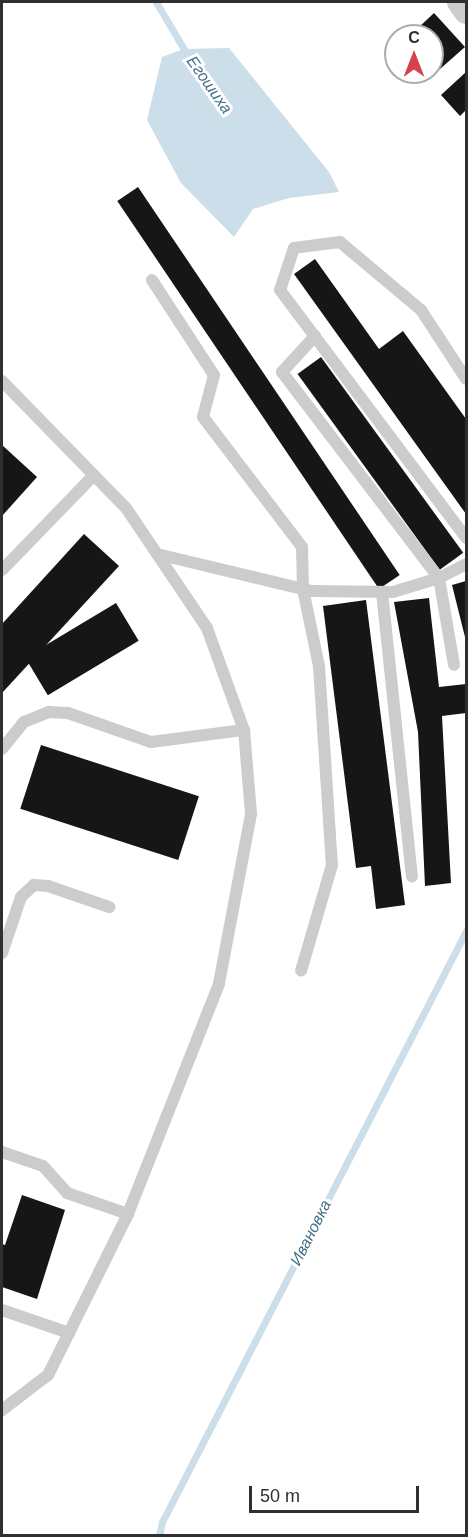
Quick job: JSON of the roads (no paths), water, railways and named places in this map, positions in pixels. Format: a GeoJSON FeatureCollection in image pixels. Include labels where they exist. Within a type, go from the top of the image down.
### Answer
{"type":"FeatureCollection","features":[{"type":"Feature","properties":{"kind":"street"},"geometry":{"type":"LineString","coordinates":[[459,2],[466,12]]}},
{"type":"Feature","properties":{"kind":"lane"},"geometry":{"type":"LineString","coordinates":[[466,379],[421,310],[340,242],[294,248],[280,290],[466,538]]}},
{"type":"Feature","properties":{"kind":"lane"},"geometry":{"type":"LineString","coordinates":[[152,280],[214,375],[203,417],[302,547],[303,589],[319,666],[332,865],[302,971]]}},
{"type":"Feature","properties":{"kind":"lane"},"geometry":{"type":"LineString","coordinates":[[315,336],[282,372],[440,578],[454,665]]}},
{"type":"Feature","properties":{"kind":"lane"},"geometry":{"type":"LineString","coordinates":[[2,381],[126,508],[207,628],[244,730],[251,814],[219,984],[128,1214],[48,1375],[2,1410]]}},
{"type":"Feature","properties":{"kind":"lane"},"geometry":{"type":"LineString","coordinates":[[2,570],[94,475]]}},
{"type":"Feature","properties":{"kind":"lane"},"geometry":{"type":"LineString","coordinates":[[157,554],[303,589],[382,592],[440,578],[466,564]]}},
{"type":"Feature","properties":{"kind":"lane"},"geometry":{"type":"LineString","coordinates":[[382,592],[412,876]]}},
{"type":"Feature","properties":{"kind":"lane"},"geometry":{"type":"LineString","coordinates":[[2,749],[24,722],[49,712],[68,713],[151,742],[244,730]]}},
{"type":"Feature","properties":{"kind":"lane"},"geometry":{"type":"LineString","coordinates":[[2,953],[5,931],[24,890],[34,885],[48,886],[109,907]]}},
{"type":"Feature","properties":{"kind":"lane"},"geometry":{"type":"LineString","coordinates":[[2,1152],[43,1166],[67,1193],[128,1214]]}},
{"type":"Feature","properties":{"kind":"lane"},"geometry":{"type":"LineString","coordinates":[[2,1310],[69,1333]]}},
{"type":"Feature","properties":{"kind":"water"},"geometry":{"type":"Polygon","coordinates":[[[229,48],[329,172],[339,192],[289,198],[253,209],[234,237],[181,183],[147,120],[162,57],[183,49],[229,48]]]}},
{"type":"Feature","properties":{"kind":"waterway","name":"Егошиха"},"geometry":{"type":"LineString","coordinates":[[156,2],[188,56]]}},
{"type":"Feature","properties":{"kind":"waterway","name":"Ивановка"},"geometry":{"type":"LineString","coordinates":[[159,1536],[162,1522],[466,931]]}}]}
